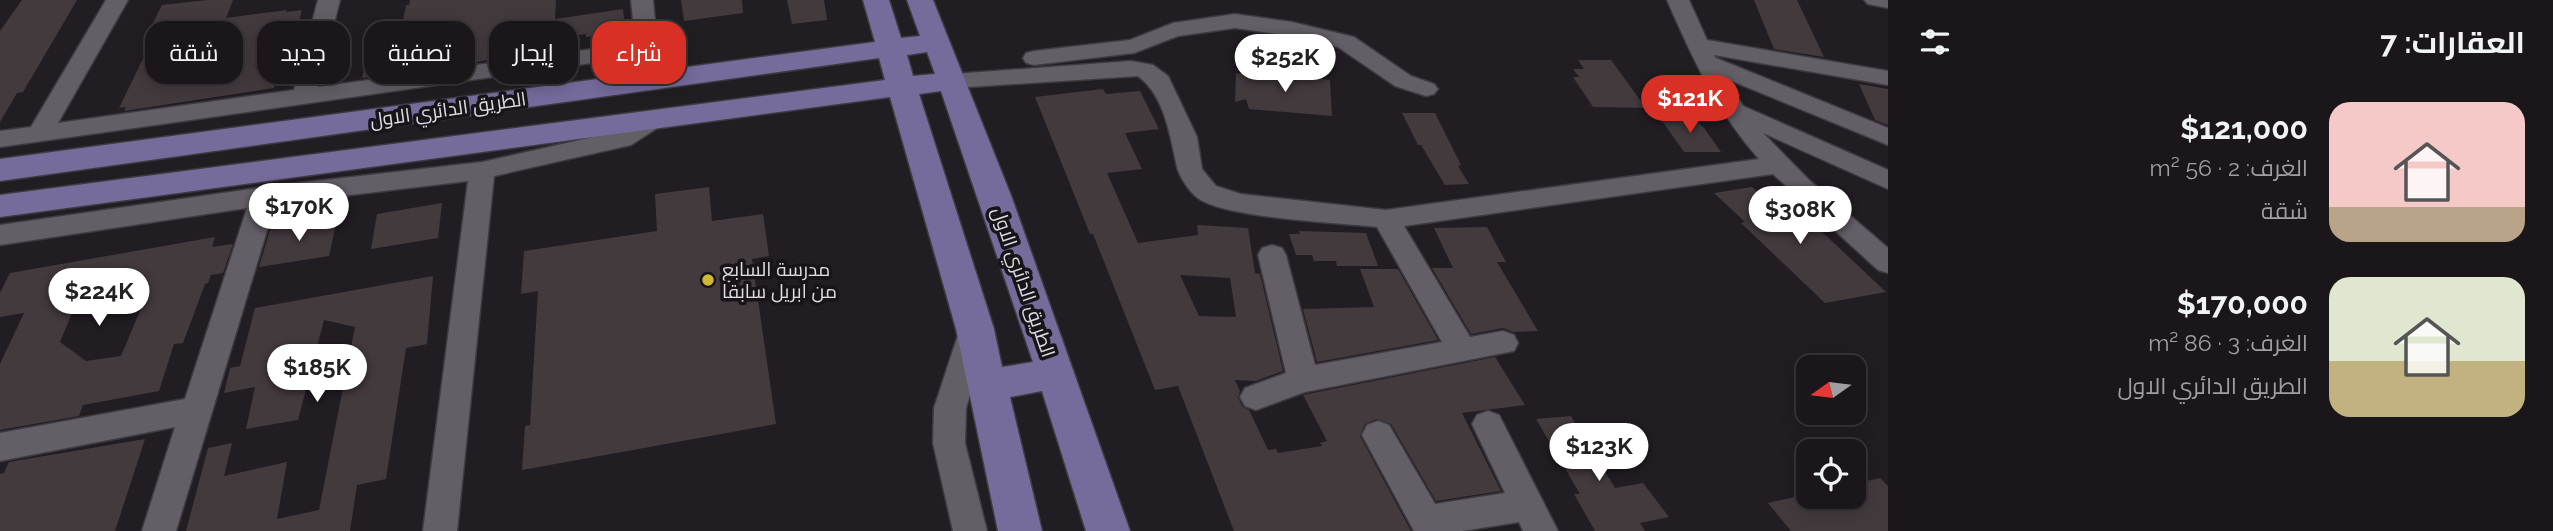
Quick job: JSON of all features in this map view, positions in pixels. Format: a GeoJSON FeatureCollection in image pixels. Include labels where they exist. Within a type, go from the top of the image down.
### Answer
{"type":"FeatureCollection","features":[{"type":"Feature","properties":{"kind":"main road"},"geometry":{"type":"LineString","coordinates":[[876,0],[893,48],[975,329],[1020,531]]}},
{"type":"Feature","properties":{"kind":"main road"},"geometry":{"type":"LineString","coordinates":[[920,0],[946,64]]}},
{"type":"Feature","properties":{"kind":"main road","name":"الطريق الدائري الاول"},"geometry":{"type":"LineString","coordinates":[[0,170],[893,48],[946,64]]}},
{"type":"Feature","properties":{"kind":"main road","name":"الطريق الدائري الاول"},"geometry":{"type":"LineString","coordinates":[[0,206],[904,86],[946,64]]}},
{"type":"Feature","properties":{"kind":"main road","name":"الطريق الدائري الاول"},"geometry":{"type":"LineString","coordinates":[[946,64],[1056,373],[1108,531]]}},
{"type":"Feature","properties":{"kind":"main road"},"geometry":{"type":"LineString","coordinates":[[792,99],[832,99],[869,108],[899,122],[921,142]]}},
{"type":"Feature","properties":{"kind":"main road"},"geometry":{"type":"LineString","coordinates":[[987,385],[1056,373]]}},
{"type":"Feature","properties":{"kind":"street"},"geometry":{"type":"LineString","coordinates":[[40,133],[117,0]]}},
{"type":"Feature","properties":{"kind":"street"},"geometry":{"type":"LineString","coordinates":[[304,96],[329,0]]}},
{"type":"Feature","properties":{"kind":"street"},"geometry":{"type":"LineString","coordinates":[[0,139],[635,50],[646,42],[642,0]]}},
{"type":"Feature","properties":{"kind":"street"},"geometry":{"type":"LineString","coordinates":[[1678,0],[1703,54],[1751,134],[1808,194],[1888,263]]}},
{"type":"Feature","properties":{"kind":"street"},"geometry":{"type":"LineString","coordinates":[[1875,0],[1888,2]]}},
{"type":"Feature","properties":{"kind":"street"},"geometry":{"type":"LineString","coordinates":[[946,64],[1134,46],[1173,30],[1235,21],[1292,29],[1346,42],[1403,81],[1426,89]]}},
{"type":"Feature","properties":{"kind":"street"},"geometry":{"type":"LineString","coordinates":[[1703,54],[1888,78]]}},
{"type":"Feature","properties":{"kind":"street"},"geometry":{"type":"LineString","coordinates":[[1703,54],[1888,137]]}},
{"type":"Feature","properties":{"kind":"street"},"geometry":{"type":"LineString","coordinates":[[946,64],[1145,70],[1160,80],[1185,137],[1190,171],[1208,192],[1239,203],[1387,219],[1780,165]]}},
{"type":"Feature","properties":{"kind":"street"},"geometry":{"type":"LineString","coordinates":[[1737,112],[1888,180]]}},
{"type":"Feature","properties":{"kind":"street"},"geometry":{"type":"LineString","coordinates":[[0,235],[264,196],[482,171],[622,139],[656,118]]}},
{"type":"Feature","properties":{"kind":"street"},"geometry":{"type":"LineString","coordinates":[[440,531],[482,171]]}},
{"type":"Feature","properties":{"kind":"street"},"geometry":{"type":"LineString","coordinates":[[159,531],[264,196]]}},
{"type":"Feature","properties":{"kind":"street"},"geometry":{"type":"LineString","coordinates":[[1387,219],[1461,349]]}},
{"type":"Feature","properties":{"kind":"street"},"geometry":{"type":"LineString","coordinates":[[1272,255],[1303,380]]}},
{"type":"Feature","properties":{"kind":"street"},"geometry":{"type":"LineString","coordinates":[[971,531],[949,443],[950,408],[975,329]]}},
{"type":"Feature","properties":{"kind":"street"},"geometry":{"type":"LineString","coordinates":[[1256,397],[1303,380],[1503,343]]}},
{"type":"Feature","properties":{"kind":"street"},"geometry":{"type":"LineString","coordinates":[[0,447],[197,410]]}},
{"type":"Feature","properties":{"kind":"street"},"geometry":{"type":"LineString","coordinates":[[1378,435],[1429,526],[1535,518],[1488,424]]}},
{"type":"Feature","properties":{"kind":"building"},"geometry":{"type":"Polygon","coordinates":[[[22,0],[77,0],[23,92],[17,93],[0,122],[0,31],[22,0]]]}},
{"type":"Feature","properties":{"kind":"building"},"geometry":{"type":"Polygon","coordinates":[[[233,0],[226,18],[302,10],[299,21],[257,21],[257,84],[275,84],[274,88],[124,111],[126,107],[119,108],[145,55],[145,84],[243,84],[243,21],[154,21],[162,5],[233,0]]]}},
{"type":"Feature","properties":{"kind":"building"},"geometry":{"type":"Polygon","coordinates":[[[410,0],[556,0],[555,19],[623,9],[624,21],[592,21],[592,36],[586,37],[586,34],[578,35],[578,21],[489,21],[489,60],[475,62],[475,21],[403,21],[406,5],[409,5],[410,0]]]}},
{"type":"Feature","properties":{"kind":"building"},"geometry":{"type":"Polygon","coordinates":[[[681,0],[742,0],[743,13],[684,21],[681,0]]]}},
{"type":"Feature","properties":{"kind":"building"},"geometry":{"type":"Polygon","coordinates":[[[787,0],[824,0],[827,20],[792,24],[787,0]]]}},
{"type":"Feature","properties":{"kind":"building"},"geometry":{"type":"Polygon","coordinates":[[[1754,0],[1797,0],[1824,57],[1774,49],[1754,0]]]}},
{"type":"Feature","properties":{"kind":"building"},"geometry":{"type":"Polygon","coordinates":[[[1578,60],[1611,60],[1646,108],[1593,107],[1573,77],[1579,77],[1573,69],[1584,69],[1578,60]]]}},
{"type":"Feature","properties":{"kind":"building"},"geometry":{"type":"Polygon","coordinates":[[[1236,73],[1330,80],[1332,116],[1249,109],[1246,99],[1235,102],[1236,73]]]}},
{"type":"Feature","properties":{"kind":"building"},"geometry":{"type":"Polygon","coordinates":[[[1859,84],[1888,89],[1888,125],[1875,120],[1859,84]]]}},
{"type":"Feature","properties":{"kind":"building"},"geometry":{"type":"Polygon","coordinates":[[[1103,89],[1106,94],[1140,91],[1159,129],[1125,133],[1142,169],[1107,173],[1138,243],[1198,235],[1197,225],[1248,228],[1255,273],[1260,274],[1283,371],[1256,381],[1235,380],[1240,391],[1238,398],[1243,407],[1249,410],[1268,450],[1276,449],[1278,453],[1322,446],[1320,443],[1327,441],[1303,395],[1495,357],[1525,405],[1462,413],[1501,491],[1436,501],[1391,424],[1377,419],[1365,424],[1360,436],[1411,531],[1234,531],[1178,386],[1155,390],[1035,97],[1103,89]],[[1180,275],[1199,316],[1236,317],[1230,278],[1180,275]]]}},
{"type":"Feature","properties":{"kind":"building"},"geometry":{"type":"Polygon","coordinates":[[[1402,113],[1435,113],[1461,165],[1458,166],[1469,184],[1445,185],[1421,145],[1418,145],[1402,113]]]}},
{"type":"Feature","properties":{"kind":"building"},"geometry":{"type":"Polygon","coordinates":[[[1660,118],[1693,118],[1704,128],[1721,152],[1684,152],[1660,118]]]}},
{"type":"Feature","properties":{"kind":"building"},"geometry":{"type":"Polygon","coordinates":[[[709,187],[712,221],[763,214],[769,256],[752,259],[776,424],[522,470],[525,426],[530,425],[538,291],[521,294],[524,251],[657,231],[655,194],[709,187]]]}},
{"type":"Feature","properties":{"kind":"building"},"geometry":{"type":"Polygon","coordinates":[[[1752,187],[1761,195],[1776,193],[1799,214],[1802,213],[1886,292],[1825,303],[1741,223],[1745,222],[1714,193],[1752,187]]]}},
{"type":"Feature","properties":{"kind":"building"},"geometry":{"type":"Polygon","coordinates":[[[442,203],[438,238],[371,249],[377,214],[442,203]]]}},
{"type":"Feature","properties":{"kind":"building"},"geometry":{"type":"Polygon","coordinates":[[[337,220],[329,256],[259,267],[270,230],[337,220]]]}},
{"type":"Feature","properties":{"kind":"building"},"geometry":{"type":"Polygon","coordinates":[[[1487,227],[1506,262],[1497,262],[1538,331],[1513,332],[1503,328],[1471,334],[1432,268],[1453,268],[1434,228],[1487,227]]]}},
{"type":"Feature","properties":{"kind":"building"},"geometry":{"type":"Polygon","coordinates":[[[1299,231],[1366,233],[1378,266],[1337,266],[1336,261],[1314,261],[1312,255],[1296,255],[1289,234],[1300,234],[1299,231]]]}},
{"type":"Feature","properties":{"kind":"building"},"geometry":{"type":"Polygon","coordinates":[[[215,237],[212,247],[233,244],[223,273],[211,275],[205,284],[183,343],[174,344],[159,391],[83,405],[79,416],[0,430],[0,364],[24,313],[0,317],[0,293],[10,273],[215,237]],[[144,301],[72,313],[60,342],[86,361],[121,356],[144,301]]]}},
{"type":"Feature","properties":{"kind":"building"},"geometry":{"type":"Polygon","coordinates":[[[1360,269],[1398,269],[1438,340],[1317,362],[1303,309],[1374,307],[1360,269]]]}},
{"type":"Feature","properties":{"kind":"building"},"geometry":{"type":"Polygon","coordinates":[[[433,276],[427,344],[406,348],[386,479],[357,485],[350,531],[186,531],[208,448],[232,443],[224,476],[287,462],[277,519],[319,510],[355,327],[324,320],[298,420],[246,429],[255,387],[224,393],[230,368],[240,366],[255,308],[433,276]]]}},
{"type":"Feature","properties":{"kind":"building"},"geometry":{"type":"Polygon","coordinates":[[[1571,416],[1615,488],[1643,483],[1669,517],[1640,523],[1645,531],[1595,531],[1574,494],[1580,494],[1536,419],[1571,416]]]}},
{"type":"Feature","properties":{"kind":"building"},"geometry":{"type":"Polygon","coordinates":[[[145,439],[115,531],[0,531],[0,474],[4,473],[9,462],[145,439]]]}},
{"type":"Feature","properties":{"kind":"building"},"geometry":{"type":"Polygon","coordinates":[[[1880,478],[1888,486],[1888,531],[1791,531],[1768,503],[1796,497],[1796,509],[1866,509],[1866,481],[1880,478]]]}},
{"type":"Feature","properties":{"kind":"place","name":"مدرسة السابع من ابريل سابقا"},"geometry":{"type":"Point","coordinates":[708,280]}}]}
